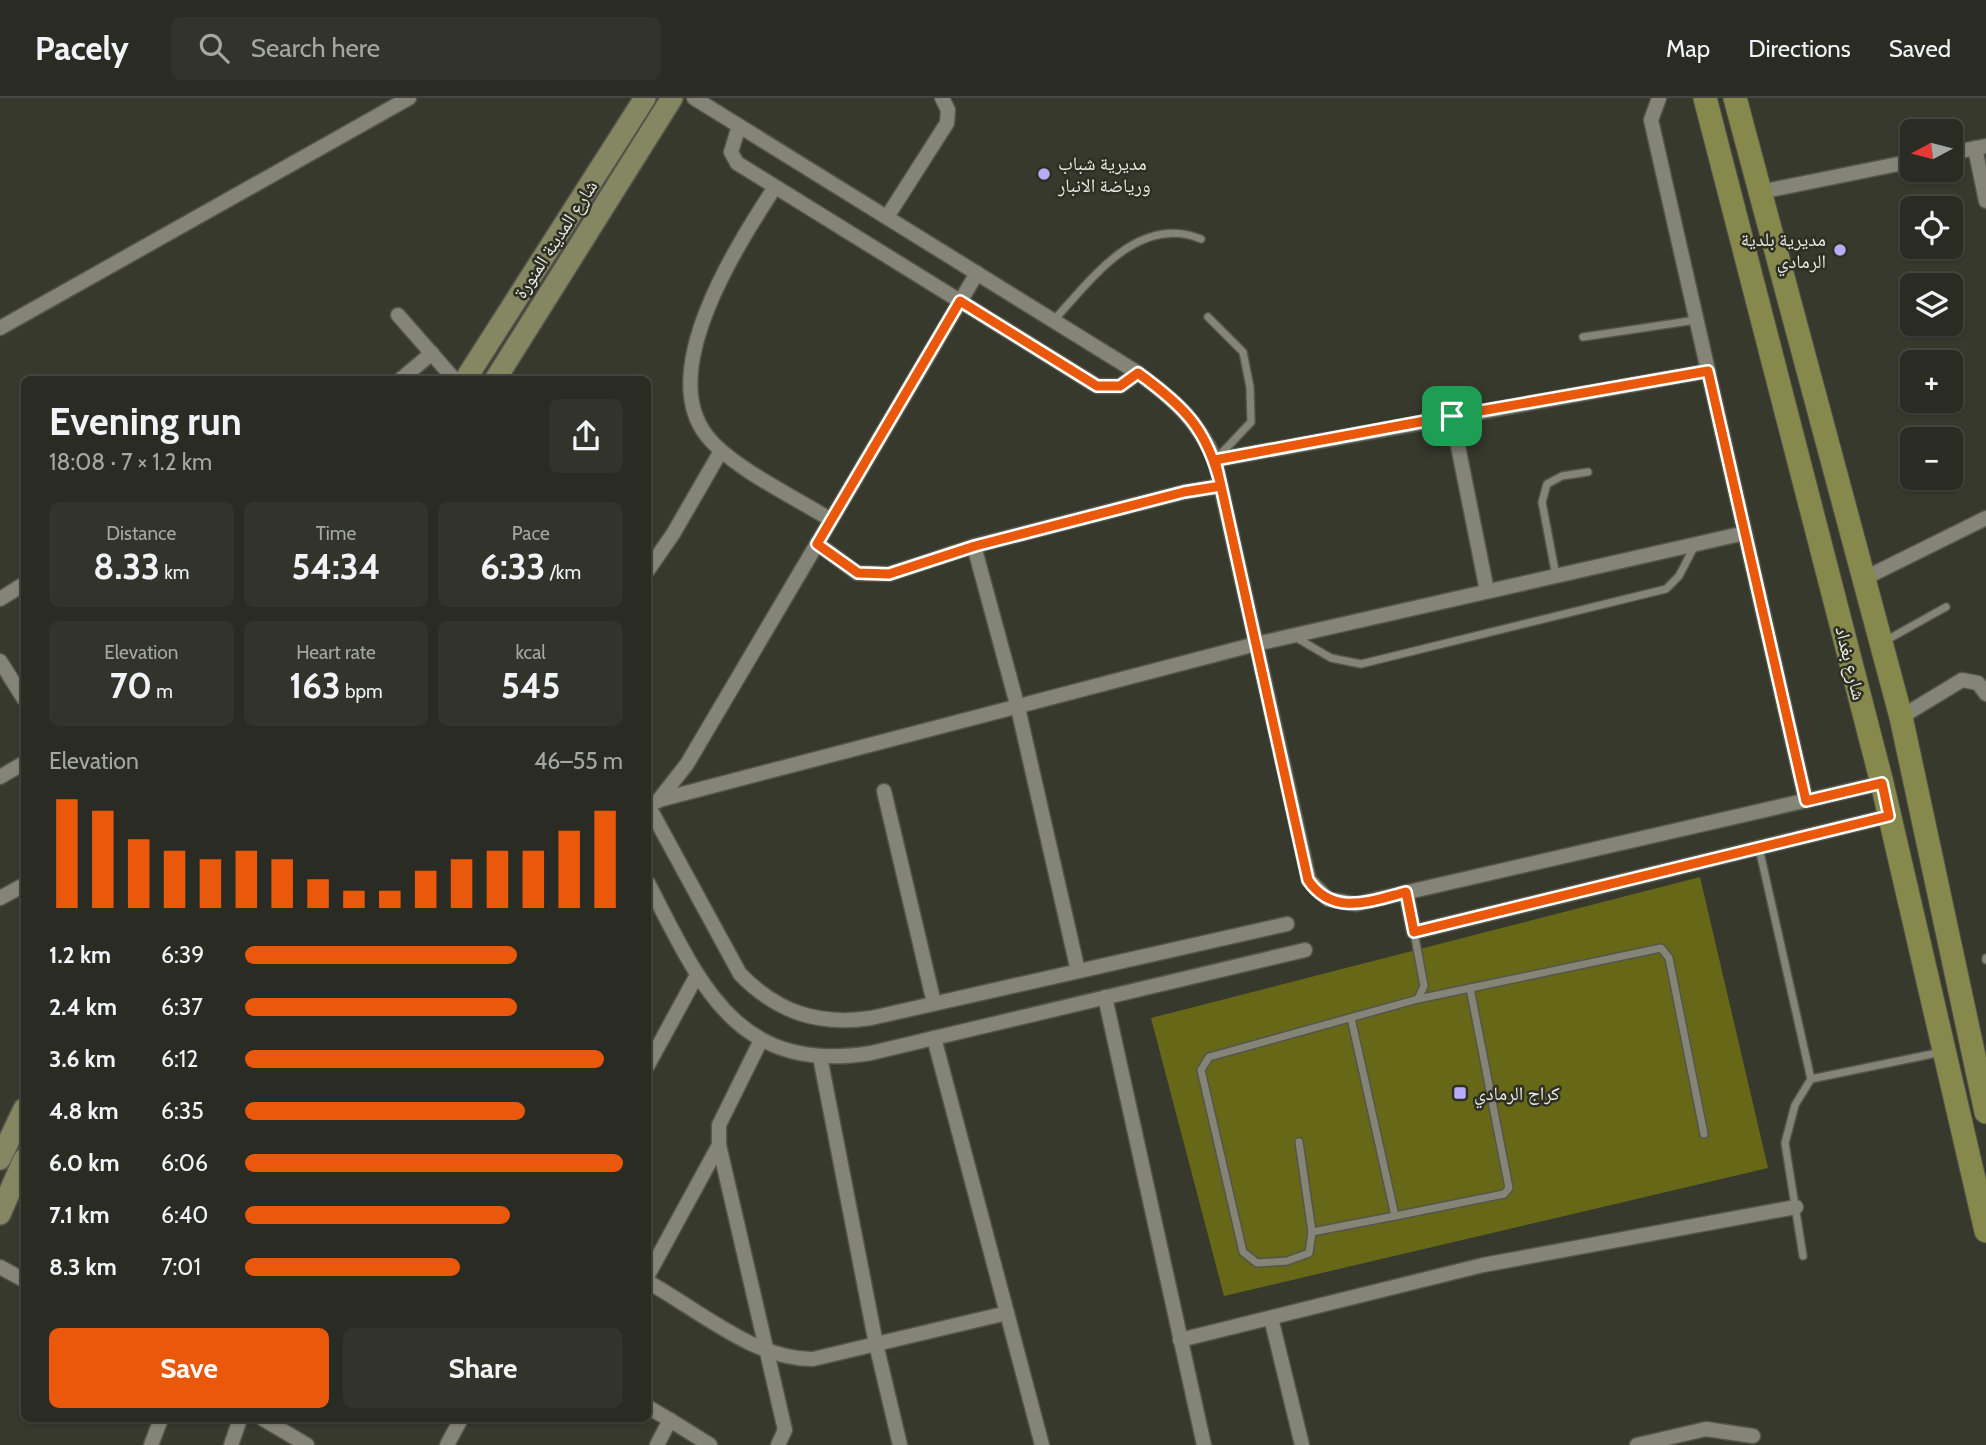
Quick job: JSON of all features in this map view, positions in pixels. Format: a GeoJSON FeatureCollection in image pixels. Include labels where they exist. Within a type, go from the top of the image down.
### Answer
{"type":"FeatureCollection","features":[{"type":"Feature","properties":{"kind":"main road","name":"شارع المدينة المنورة"},"geometry":{"type":"LineString","coordinates":[[468,376],[645,98]]}},
{"type":"Feature","properties":{"kind":"main road","name":"شارع المدينة المنورة"},"geometry":{"type":"LineString","coordinates":[[498,376],[672,98]]}},
{"type":"Feature","properties":{"kind":"main road","name":"شارع بغداد"},"geometry":{"type":"LineString","coordinates":[[1705,98],[1882,783],[1986,1231]]}},
{"type":"Feature","properties":{"kind":"main road","name":"شارع بغداد"},"geometry":{"type":"LineString","coordinates":[[1735,98],[1833,470],[1902,717],[1981,1073],[1986,1112]]}},
{"type":"Feature","properties":{"kind":"main road"},"geometry":{"type":"LineString","coordinates":[[1803,478],[1833,470]]}},
{"type":"Feature","properties":{"kind":"main road"},"geometry":{"type":"LineString","coordinates":[[0,1159],[21,1115]]}},
{"type":"Feature","properties":{"kind":"main road"},"geometry":{"type":"LineString","coordinates":[[1962,1125],[1986,1119]]}},
{"type":"Feature","properties":{"kind":"main road"},"geometry":{"type":"LineString","coordinates":[[0,1213],[21,1166]]}},
{"type":"Feature","properties":{"kind":"street"},"geometry":{"type":"LineString","coordinates":[[0,328],[409,98]]}},
{"type":"Feature","properties":{"kind":"street"},"geometry":{"type":"LineString","coordinates":[[694,98],[1138,373],[1182,407],[1208,442],[1215,460],[1308,880],[1328,899],[1346,904],[1406,892],[1882,783]]}},
{"type":"Feature","properties":{"kind":"street"},"geometry":{"type":"LineString","coordinates":[[887,217],[947,123],[948,110],[942,98]]}},
{"type":"Feature","properties":{"kind":"street"},"geometry":{"type":"LineString","coordinates":[[1658,98],[1651,120],[1806,801]]}},
{"type":"Feature","properties":{"kind":"street"},"geometry":{"type":"LineString","coordinates":[[739,126],[731,148],[732,157],[775,187],[1097,386],[1120,386],[1138,373]]}},
{"type":"Feature","properties":{"kind":"street"},"geometry":{"type":"LineString","coordinates":[[1980,147],[1986,201]]}},
{"type":"Feature","properties":{"kind":"street"},"geometry":{"type":"LineString","coordinates":[[1760,192],[1900,164]]}},
{"type":"Feature","properties":{"kind":"street"},"geometry":{"type":"LineString","coordinates":[[775,187],[721,275],[689,369],[689,392],[694,414],[705,435],[721,452],[831,520]]}},
{"type":"Feature","properties":{"kind":"street"},"geometry":{"type":"LineString","coordinates":[[652,805],[687,764],[977,273]]}},
{"type":"Feature","properties":{"kind":"street"},"geometry":{"type":"LineString","coordinates":[[398,315],[451,376]]}},
{"type":"Feature","properties":{"kind":"street"},"geometry":{"type":"LineString","coordinates":[[405,376],[432,354]]}},
{"type":"Feature","properties":{"kind":"street"},"geometry":{"type":"LineString","coordinates":[[1215,460],[1708,371]]}},
{"type":"Feature","properties":{"kind":"street"},"geometry":{"type":"LineString","coordinates":[[1452,416],[1487,591]]}},
{"type":"Feature","properties":{"kind":"street"},"geometry":{"type":"LineString","coordinates":[[651,566],[673,534],[721,452]]}},
{"type":"Feature","properties":{"kind":"street"},"geometry":{"type":"LineString","coordinates":[[817,544],[858,573],[889,574],[975,546],[1184,492],[1221,486]]}},
{"type":"Feature","properties":{"kind":"street"},"geometry":{"type":"LineString","coordinates":[[1863,579],[1986,518]]}},
{"type":"Feature","properties":{"kind":"street"},"geometry":{"type":"LineString","coordinates":[[652,805],[1292,635],[1745,533]]}},
{"type":"Feature","properties":{"kind":"street"},"geometry":{"type":"LineString","coordinates":[[975,546],[1017,708],[1078,971]]}},
{"type":"Feature","properties":{"kind":"street"},"geometry":{"type":"LineString","coordinates":[[0,599],[21,586]]}},
{"type":"Feature","properties":{"kind":"street"},"geometry":{"type":"LineString","coordinates":[[0,662],[21,694]]}},
{"type":"Feature","properties":{"kind":"street"},"geometry":{"type":"LineString","coordinates":[[1902,717],[1962,680],[1978,683],[1986,694]]}},
{"type":"Feature","properties":{"kind":"street"},"geometry":{"type":"LineString","coordinates":[[0,777],[21,765]]}},
{"type":"Feature","properties":{"kind":"street"},"geometry":{"type":"LineString","coordinates":[[884,791],[934,1003]]}},
{"type":"Feature","properties":{"kind":"street"},"geometry":{"type":"LineString","coordinates":[[652,805],[733,963],[758,992],[779,1006],[803,1016],[829,1021],[860,1019],[1286,924]]}},
{"type":"Feature","properties":{"kind":"street"},"geometry":{"type":"LineString","coordinates":[[1406,892],[1414,932],[1889,816]]}},
{"type":"Feature","properties":{"kind":"street"},"geometry":{"type":"LineString","coordinates":[[0,898],[21,887]]}},
{"type":"Feature","properties":{"kind":"street"},"geometry":{"type":"LineString","coordinates":[[651,889],[697,975],[714,1001],[735,1023],[761,1040],[790,1052],[820,1057],[858,1055],[1305,950]]}},
{"type":"Feature","properties":{"kind":"street"},"geometry":{"type":"LineString","coordinates":[[651,1059],[697,975]]}},
{"type":"Feature","properties":{"kind":"street"},"geometry":{"type":"LineString","coordinates":[[1105,997],[1204,1445]]}},
{"type":"Feature","properties":{"kind":"street"},"geometry":{"type":"LineString","coordinates":[[934,1038],[1042,1445]]}},
{"type":"Feature","properties":{"kind":"street"},"geometry":{"type":"LineString","coordinates":[[761,1040],[724,1112],[719,1125],[719,1145],[785,1430],[778,1445]]}},
{"type":"Feature","properties":{"kind":"street"},"geometry":{"type":"LineString","coordinates":[[820,1057],[876,1344],[900,1445]]}},
{"type":"Feature","properties":{"kind":"street"},"geometry":{"type":"LineString","coordinates":[[651,1270],[719,1145]]}},
{"type":"Feature","properties":{"kind":"street"},"geometry":{"type":"LineString","coordinates":[[1180,1340],[1483,1265],[1796,1207]]}},
{"type":"Feature","properties":{"kind":"street"},"geometry":{"type":"LineString","coordinates":[[0,1267],[21,1275]]}},
{"type":"Feature","properties":{"kind":"street"},"geometry":{"type":"LineString","coordinates":[[651,1284],[767,1351],[793,1359],[813,1359],[1007,1313]]}},
{"type":"Feature","properties":{"kind":"street"},"geometry":{"type":"LineString","coordinates":[[1271,1318],[1302,1445]]}},
{"type":"Feature","properties":{"kind":"street"},"geometry":{"type":"LineString","coordinates":[[651,1409],[710,1445]]}},
{"type":"Feature","properties":{"kind":"street"},"geometry":{"type":"LineString","coordinates":[[656,1445],[670,1420]]}},
{"type":"Feature","properties":{"kind":"street"},"geometry":{"type":"LineString","coordinates":[[151,1445],[160,1422]]}},
{"type":"Feature","properties":{"kind":"street"},"geometry":{"type":"LineString","coordinates":[[231,1445],[239,1422]]}},
{"type":"Feature","properties":{"kind":"street"},"geometry":{"type":"LineString","coordinates":[[268,1422],[307,1445]]}},
{"type":"Feature","properties":{"kind":"street"},"geometry":{"type":"LineString","coordinates":[[447,1445],[459,1422]]}},
{"type":"Feature","properties":{"kind":"street"},"geometry":{"type":"LineString","coordinates":[[1637,1445],[1706,1429],[1753,1436]]}},
{"type":"Feature","properties":{"kind":"lane"},"geometry":{"type":"LineString","coordinates":[[1053,321],[1115,253],[1147,237],[1186,233],[1201,239]]}},
{"type":"Feature","properties":{"kind":"lane"},"geometry":{"type":"LineString","coordinates":[[1208,317],[1243,352],[1250,387],[1251,422],[1215,460]]}},
{"type":"Feature","properties":{"kind":"lane"},"geometry":{"type":"LineString","coordinates":[[1583,337],[1696,320]]}},
{"type":"Feature","properties":{"kind":"lane"},"geometry":{"type":"LineString","coordinates":[[1557,576],[1542,502],[1547,484],[1562,477],[1588,472]]}},
{"type":"Feature","properties":{"kind":"lane"},"geometry":{"type":"LineString","coordinates":[[1292,635],[1331,658],[1361,664],[1666,589],[1679,576],[1695,544]]}},
{"type":"Feature","properties":{"kind":"lane"},"geometry":{"type":"LineString","coordinates":[[1882,643],[1946,607]]}},
{"type":"Feature","properties":{"kind":"lane"},"geometry":{"type":"LineString","coordinates":[[1759,848],[1811,1079]]}},
{"type":"Feature","properties":{"kind":"lane"},"geometry":{"type":"LineString","coordinates":[[1414,932],[1424,986],[1418,999]]}},
{"type":"Feature","properties":{"kind":"lane"},"geometry":{"type":"LineString","coordinates":[[1299,1142],[1312,1232],[1309,1253],[1306,1256],[1257,1263],[1243,1252],[1201,1070],[1209,1058],[1418,999],[1653,949],[1665,950],[1704,1134]]}},
{"type":"Feature","properties":{"kind":"lane"},"geometry":{"type":"LineString","coordinates":[[1312,1232],[1504,1194],[1509,1188],[1470,988]]}},
{"type":"Feature","properties":{"kind":"lane"},"geometry":{"type":"LineString","coordinates":[[1350,1018],[1395,1216]]}},
{"type":"Feature","properties":{"kind":"lane"},"geometry":{"type":"LineString","coordinates":[[1803,1256],[1785,1143],[1794,1105],[1811,1079],[1943,1052]]}},
{"type":"Feature","properties":{"kind":"building","name":"كراج الرمادي"},"geometry":{"type":"Polygon","coordinates":[[[1700,877],[1768,1168],[1224,1296],[1151,1018],[1700,877]]]}},
{"type":"Feature","properties":{"kind":"place","name":"مديرية شباب ورياضة الانبار"},"geometry":{"type":"Point","coordinates":[1044,174]}},
{"type":"Feature","properties":{"kind":"place","name":"مديرية بلدية الرمادي"},"geometry":{"type":"Point","coordinates":[1840,250]}},
{"type":"Feature","properties":{"kind":"place","name":"كراج الرمادي"},"geometry":{"type":"Point","coordinates":[1460,1093]}},
{"type":"Feature","properties":{"kind":"route"},"geometry":{"type":"LineString","coordinates":[[1452,416],[1215,460],[1221,486],[1184,492],[975,546],[889,574],[858,573],[817,544],[960,301],[1097,386],[1120,386],[1138,373],[1182,407],[1208,442],[1221,486],[1308,880],[1328,899],[1356,904],[1406,892],[1414,932],[1889,816],[1882,783],[1806,801],[1708,371],[1452,416]]}}]}
